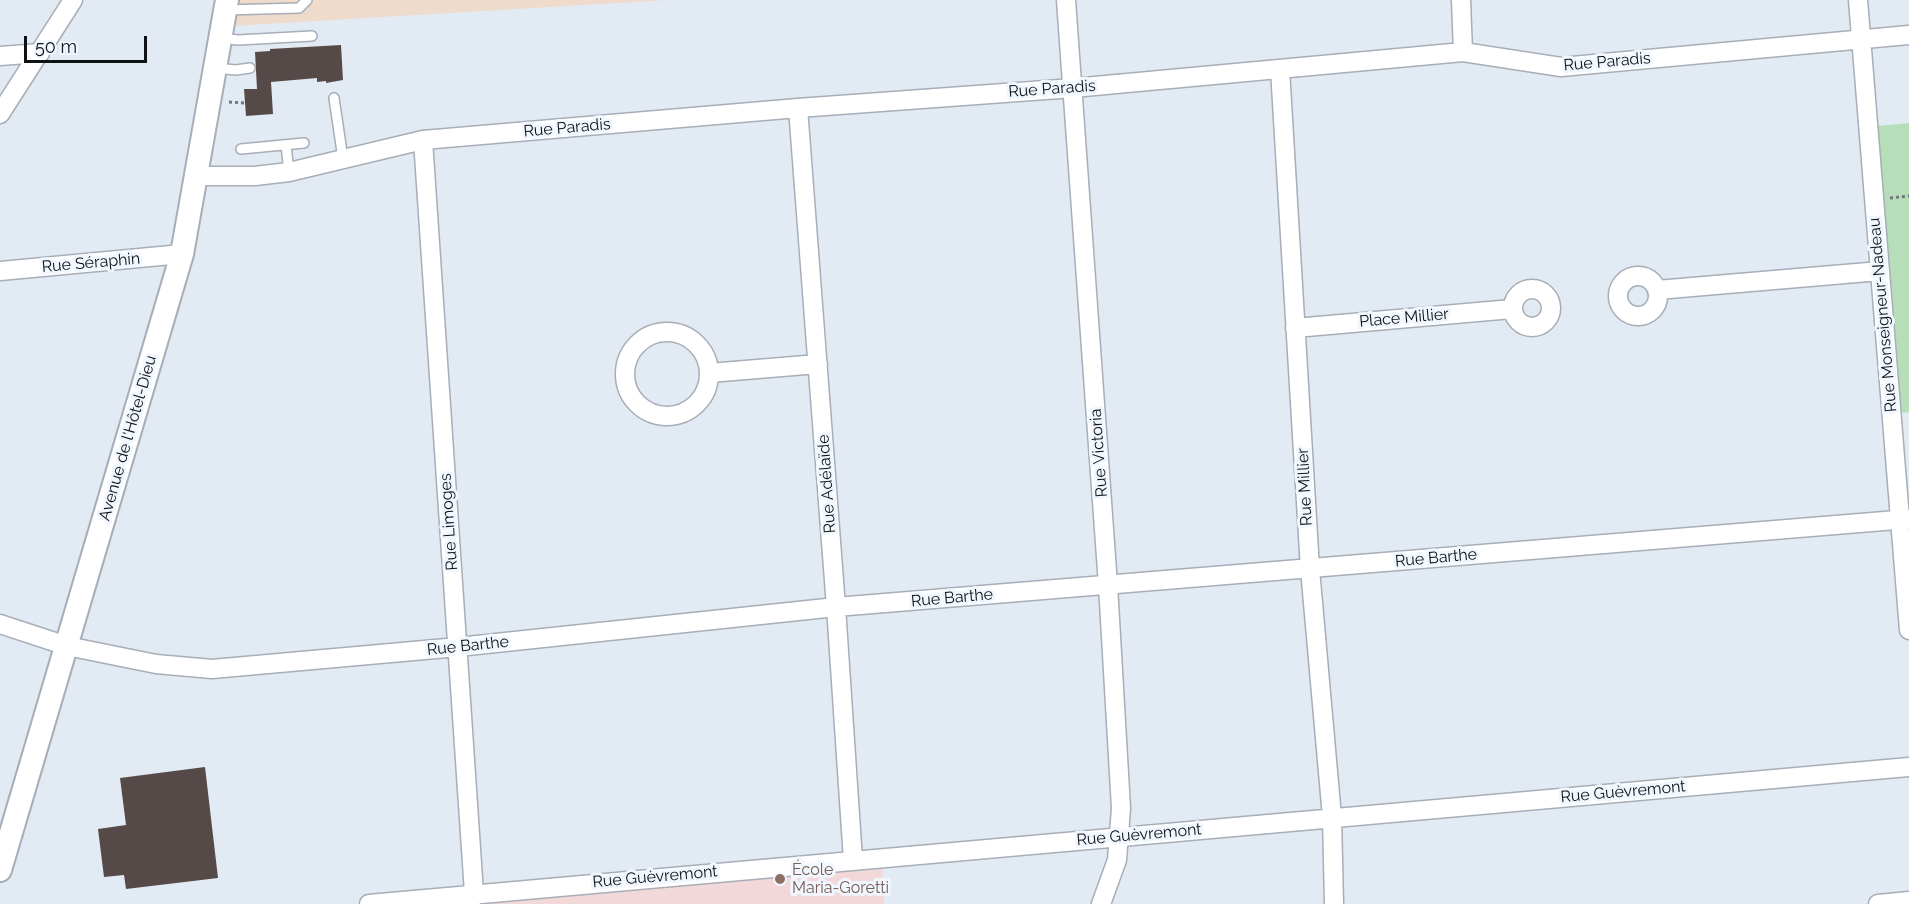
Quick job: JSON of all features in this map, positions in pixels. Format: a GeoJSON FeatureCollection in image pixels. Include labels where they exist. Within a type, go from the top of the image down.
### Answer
{"type":"FeatureCollection","features":[{"type":"Feature","properties":{"kind":"street"},"geometry":{"type":"LineString","coordinates":[[0,114],[73,0]]}},
{"type":"Feature","properties":{"kind":"street","name":"Rue Victoria"},"geometry":{"type":"LineString","coordinates":[[1066,0],[1108,585],[1121,808],[1120,836],[1115,866],[1101,904]]}},
{"type":"Feature","properties":{"kind":"street"},"geometry":{"type":"LineString","coordinates":[[1461,0],[1463,52]]}},
{"type":"Feature","properties":{"kind":"street","name":"Rue Monseigneur-Nadeau"},"geometry":{"type":"LineString","coordinates":[[1858,0],[1880,271],[1905,519],[1909,630]]}},
{"type":"Feature","properties":{"kind":"street","name":"Avenue de l'Hôtel-Dieu"},"geometry":{"type":"LineString","coordinates":[[0,870],[182,254],[226,5]]}},
{"type":"Feature","properties":{"kind":"street","name":"Rue Paradis"},"geometry":{"type":"LineString","coordinates":[[197,176],[255,176],[289,172],[423,140],[798,108],[1073,88],[1463,52],[1561,66],[1909,35]]}},
{"type":"Feature","properties":{"kind":"street"},"geometry":{"type":"LineString","coordinates":[[0,56],[40,53]]}},
{"type":"Feature","properties":{"kind":"street","name":"Rue Millier"},"geometry":{"type":"LineString","coordinates":[[1280,69],[1310,569],[1332,817],[1334,904]]}},
{"type":"Feature","properties":{"kind":"street","name":"Rue Adélaïde"},"geometry":{"type":"LineString","coordinates":[[798,108],[837,607],[853,860]]}},
{"type":"Feature","properties":{"kind":"street","name":"Rue Limoges"},"geometry":{"type":"LineString","coordinates":[[423,140],[458,647],[472,899]]}},
{"type":"Feature","properties":{"kind":"street","name":"Rue Séraphin"},"geometry":{"type":"LineString","coordinates":[[0,271],[182,254]]}},
{"type":"Feature","properties":{"kind":"street"},"geometry":{"type":"LineString","coordinates":[[1657,290],[1880,271]]}},
{"type":"Feature","properties":{"kind":"street","name":"Place Millier"},"geometry":{"type":"LineString","coordinates":[[1295,328],[1512,309]]}},
{"type":"Feature","properties":{"kind":"street"},"geometry":{"type":"LineString","coordinates":[[663,333],[677,333],[699,347],[706,359],[709,373],[707,387],[701,399],[691,409],[678,415],[665,416],[651,413],[639,406],[626,382],[626,368],[634,349],[650,336],[663,333]]}},
{"type":"Feature","properties":{"kind":"street"},"geometry":{"type":"LineString","coordinates":[[709,373],[818,364]]}},
{"type":"Feature","properties":{"kind":"street","name":"Rue Barthe"},"geometry":{"type":"LineString","coordinates":[[0,624],[67,646],[156,664],[212,669],[458,647],[837,607],[1905,519]]}},
{"type":"Feature","properties":{"kind":"street","name":"Rue Guèvremont"},"geometry":{"type":"LineString","coordinates":[[369,904],[472,899],[853,860],[1909,767]]}},
{"type":"Feature","properties":{"kind":"street"},"geometry":{"type":"LineString","coordinates":[[1878,904],[1909,901]]}},
{"type":"Feature","properties":{"kind":"lane"},"geometry":{"type":"LineString","coordinates":[[226,5],[299,8],[308,0]]}},
{"type":"Feature","properties":{"kind":"lane"},"geometry":{"type":"LineString","coordinates":[[220,38],[238,40],[312,36]]}},
{"type":"Feature","properties":{"kind":"lane"},"geometry":{"type":"LineString","coordinates":[[215,68],[236,70],[250,68]]}},
{"type":"Feature","properties":{"kind":"lane"},"geometry":{"type":"LineString","coordinates":[[334,98],[342,159]]}},
{"type":"Feature","properties":{"kind":"lane"},"geometry":{"type":"LineString","coordinates":[[241,149],[304,143]]}},
{"type":"Feature","properties":{"kind":"lane"},"geometry":{"type":"LineString","coordinates":[[286,145],[289,172]]}},
{"type":"Feature","properties":{"kind":"shaded area"},"geometry":{"type":"Polygon","coordinates":[[[237,0],[667,0],[232,26],[237,0]]]}},
{"type":"Feature","properties":{"kind":"shaded area","name":"École Maria-Goretti"},"geometry":{"type":"Polygon","coordinates":[[[882,860],[884,904],[471,904],[882,860]]]}},
{"type":"Feature","properties":{"kind":"green space"},"geometry":{"type":"Polygon","coordinates":[[[1909,123],[1909,412],[1891,414],[1868,127],[1909,123]]]}},
{"type":"Feature","properties":{"kind":"building"},"geometry":{"type":"Polygon","coordinates":[[[341,45],[343,80],[326,83],[326,81],[317,82],[317,78],[271,82],[273,114],[246,116],[244,89],[257,89],[255,52],[341,45]]]}},
{"type":"Feature","properties":{"kind":"building"},"geometry":{"type":"Polygon","coordinates":[[[205,767],[218,878],[126,889],[124,875],[104,877],[98,829],[126,825],[120,778],[205,767]]]}},
{"type":"Feature","properties":{"kind":"place","name":"École Maria-Goretti"},"geometry":{"type":"Point","coordinates":[780,879]}}]}
